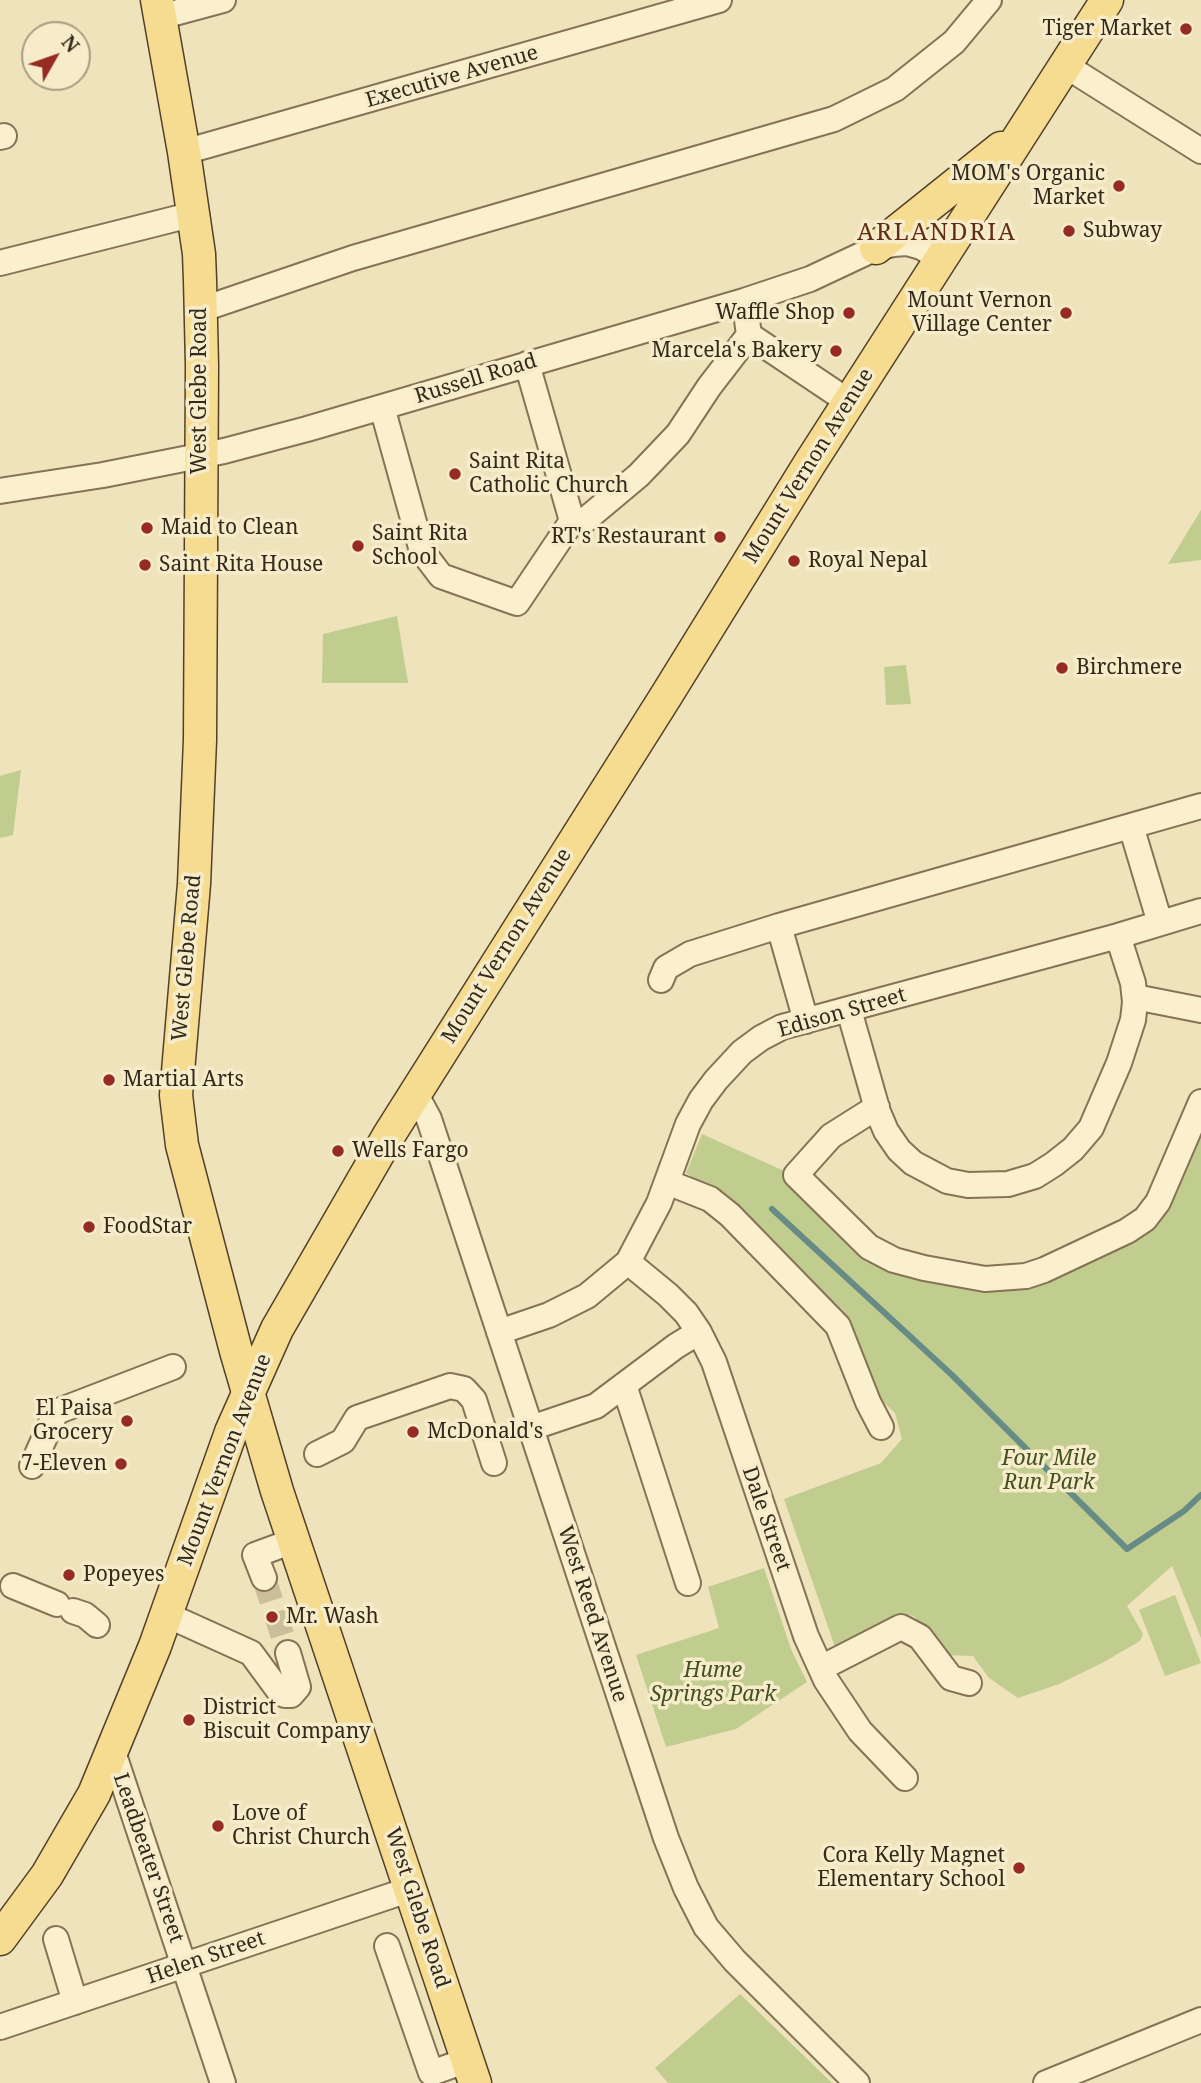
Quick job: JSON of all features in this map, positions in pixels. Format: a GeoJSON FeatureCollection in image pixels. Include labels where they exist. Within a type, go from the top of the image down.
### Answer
{"type":"FeatureCollection","features":[{"type":"Feature","properties":{"kind":"main road","name":"Mount Vernon Avenue"},"geometry":{"type":"LineString","coordinates":[[0,1939],[47,1875],[94,1794],[167,1615],[247,1390],[277,1329],[415,1093],[849,401],[1107,0]]}},
{"type":"Feature","properties":{"kind":"main road","name":"West Glebe Road"},"geometry":{"type":"LineString","coordinates":[[158,8],[199,254],[200,740],[195,872],[176,1095],[182,1145],[247,1390],[293,1541],[472,2072]]}},
{"type":"Feature","properties":{"kind":"main road"},"geometry":{"type":"LineString","coordinates":[[876,248],[1024,129]]}},
{"type":"Feature","properties":{"kind":"street"},"geometry":{"type":"LineString","coordinates":[[158,8],[223,0]]}},
{"type":"Feature","properties":{"kind":"street","name":"Executive Avenue"},"geometry":{"type":"LineString","coordinates":[[184,152],[719,0]]}},
{"type":"Feature","properties":{"kind":"street"},"geometry":{"type":"LineString","coordinates":[[200,310],[353,258],[834,119],[895,89],[954,42],[989,0]]}},
{"type":"Feature","properties":{"kind":"street"},"geometry":{"type":"LineString","coordinates":[[1066,66],[1201,151]]}},
{"type":"Feature","properties":{"kind":"street"},"geometry":{"type":"LineString","coordinates":[[0,263],[194,214]]}},
{"type":"Feature","properties":{"kind":"street","name":"Russell Road"},"geometry":{"type":"LineString","coordinates":[[0,491],[91,477],[225,451],[283,436],[744,301],[810,279],[876,248],[907,243],[921,247],[941,259]]}},
{"type":"Feature","properties":{"kind":"street"},"geometry":{"type":"LineString","coordinates":[[572,521],[584,522],[639,475],[678,434],[709,387],[749,335],[744,301]]}},
{"type":"Feature","properties":{"kind":"street"},"geometry":{"type":"LineString","coordinates":[[749,335],[849,401]]}},
{"type":"Feature","properties":{"kind":"street"},"geometry":{"type":"LineString","coordinates":[[382,407],[422,551],[441,576],[517,603],[572,521],[527,364]]}},
{"type":"Feature","properties":{"kind":"street"},"geometry":{"type":"LineString","coordinates":[[661,980],[666,968],[678,960],[779,926],[1201,806]]}},
{"type":"Feature","properties":{"kind":"street"},"geometry":{"type":"LineString","coordinates":[[1131,826],[1160,923]]}},
{"type":"Feature","properties":{"kind":"street","name":"Edison Street"},"geometry":{"type":"LineString","coordinates":[[499,1332],[549,1315],[587,1296],[628,1262],[659,1203],[688,1124],[716,1080],[742,1052],[761,1038],[782,1027],[1201,911]]}},
{"type":"Feature","properties":{"kind":"street"},"geometry":{"type":"LineString","coordinates":[[779,926],[806,1021]]}},
{"type":"Feature","properties":{"kind":"street"},"geometry":{"type":"LineString","coordinates":[[849,1010],[877,1107],[899,1150],[913,1163],[947,1181],[991,1186],[1008,1184],[1035,1176],[1073,1149],[1091,1128],[1123,1052],[1133,1020],[1133,983],[1118,936]]}},
{"type":"Feature","properties":{"kind":"street"},"geometry":{"type":"LineString","coordinates":[[1135,997],[1201,1010]]}},
{"type":"Feature","properties":{"kind":"street","name":"West Reed Avenue"},"geometry":{"type":"LineString","coordinates":[[415,1093],[429,1119],[666,1838],[690,1897],[706,1927],[735,1961],[857,2083]]}},
{"type":"Feature","properties":{"kind":"street"},"geometry":{"type":"LineString","coordinates":[[877,1107],[831,1136],[796,1175],[869,1247],[894,1260],[985,1279],[1026,1276],[1044,1270],[1127,1231],[1145,1219],[1158,1202],[1201,1102]]}},
{"type":"Feature","properties":{"kind":"street"},"geometry":{"type":"LineString","coordinates":[[667,1182],[710,1199],[730,1215],[838,1326],[868,1402],[881,1427]]}},
{"type":"Feature","properties":{"kind":"street","name":"Dale Street"},"geometry":{"type":"LineString","coordinates":[[628,1262],[677,1304],[699,1332],[713,1362],[806,1636],[825,1680],[860,1731],[905,1778]]}},
{"type":"Feature","properties":{"kind":"street"},"geometry":{"type":"LineString","coordinates":[[531,1428],[596,1406],[699,1332]]}},
{"type":"Feature","properties":{"kind":"street"},"geometry":{"type":"LineString","coordinates":[[32,1466],[56,1412],[173,1367]]}},
{"type":"Feature","properties":{"kind":"street"},"geometry":{"type":"LineString","coordinates":[[624,1385],[688,1583]]}},
{"type":"Feature","properties":{"kind":"street"},"geometry":{"type":"LineString","coordinates":[[317,1454],[343,1441],[357,1418],[450,1386],[464,1389],[474,1401],[494,1463]]}},
{"type":"Feature","properties":{"kind":"street"},"geometry":{"type":"LineString","coordinates":[[264,1578],[256,1555],[293,1541]]}},
{"type":"Feature","properties":{"kind":"street"},"geometry":{"type":"LineString","coordinates":[[13,1586],[85,1615],[97,1625]]}},
{"type":"Feature","properties":{"kind":"street"},"geometry":{"type":"LineString","coordinates":[[167,1615],[251,1653],[279,1691],[285,1695],[291,1695],[298,1687],[288,1653]]}},
{"type":"Feature","properties":{"kind":"street"},"geometry":{"type":"LineString","coordinates":[[821,1668],[901,1628],[920,1637],[951,1678],[968,1683]]}},
{"type":"Feature","properties":{"kind":"street","name":"Leadbeater Street"},"geometry":{"type":"LineString","coordinates":[[113,1752],[223,2083]]}},
{"type":"Feature","properties":{"kind":"street","name":"Helen Street"},"geometry":{"type":"LineString","coordinates":[[0,2027],[411,1889]]}},
{"type":"Feature","properties":{"kind":"street"},"geometry":{"type":"LineString","coordinates":[[56,1940],[75,2002]]}},
{"type":"Feature","properties":{"kind":"street"},"geometry":{"type":"LineString","coordinates":[[387,1946],[432,2078],[472,2072]]}},
{"type":"Feature","properties":{"kind":"street"},"geometry":{"type":"LineString","coordinates":[[1046,2083],[1201,2020]]}},
{"type":"Feature","properties":{"kind":"green space"},"geometry":{"type":"Polygon","coordinates":[[[1201,510],[1201,560],[1168,564],[1201,510]]]}},
{"type":"Feature","properties":{"kind":"green space"},"geometry":{"type":"Polygon","coordinates":[[[397,616],[408,683],[322,683],[323,634],[397,616]]]}},
{"type":"Feature","properties":{"kind":"green space"},"geometry":{"type":"Polygon","coordinates":[[[906,665],[911,704],[886,705],[884,667],[906,665]]]}},
{"type":"Feature","properties":{"kind":"green space"},"geometry":{"type":"Polygon","coordinates":[[[21,770],[13,835],[0,838],[0,776],[21,770]]]}},
{"type":"Feature","properties":{"kind":"green space","name":"Four Mile Run Park"},"geometry":{"type":"Polygon","coordinates":[[[1201,1115],[1201,1638],[1172,1566],[1127,1606],[1143,1634],[1140,1641],[1059,1684],[1018,1698],[989,1678],[973,1656],[945,1655],[914,1616],[905,1614],[887,1620],[835,1647],[784,1499],[881,1463],[902,1439],[895,1413],[870,1389],[854,1338],[722,1197],[686,1173],[702,1134],[782,1170],[865,1253],[991,1285],[1130,1236],[1201,1115]]]}},
{"type":"Feature","properties":{"kind":"green space","name":"Hume Springs Park"},"geometry":{"type":"Polygon","coordinates":[[[764,1568],[791,1649],[807,1682],[736,1729],[666,1747],[636,1655],[719,1628],[708,1587],[764,1568]]]}},
{"type":"Feature","properties":{"kind":"green space"},"geometry":{"type":"Polygon","coordinates":[[[1175,1595],[1201,1663],[1165,1676],[1139,1610],[1175,1595]]]}},
{"type":"Feature","properties":{"kind":"green space"},"geometry":{"type":"Polygon","coordinates":[[[740,1994],[832,2083],[668,2083],[655,2068],[740,1994]]]}},
{"type":"Feature","properties":{"kind":"waterway"},"geometry":{"type":"LineString","coordinates":[[772,1209],[952,1375],[1127,1549],[1184,1511],[1201,1495]]}},
{"type":"Feature","properties":{"kind":"tunnel"},"geometry":{"type":"LineString","coordinates":[[264,1578],[288,1653]]}},
{"type":"Feature","properties":{"kind":"place","name":"Tiger Market"},"geometry":{"type":"Point","coordinates":[1186,29]}},
{"type":"Feature","properties":{"kind":"place","name":"MOM's Organic Market"},"geometry":{"type":"Point","coordinates":[1119,186]}},
{"type":"Feature","properties":{"kind":"place","name":"Subway"},"geometry":{"type":"Point","coordinates":[1069,231]}},
{"type":"Feature","properties":{"kind":"place","name":"Waffle Shop"},"geometry":{"type":"Point","coordinates":[849,313]}},
{"type":"Feature","properties":{"kind":"place","name":"Mount Vernon Village Center"},"geometry":{"type":"Point","coordinates":[1066,313]}},
{"type":"Feature","properties":{"kind":"place","name":"Marcela's Bakery"},"geometry":{"type":"Point","coordinates":[836,351]}},
{"type":"Feature","properties":{"kind":"place","name":"Saint Rita Catholic Church"},"geometry":{"type":"Point","coordinates":[455,474]}},
{"type":"Feature","properties":{"kind":"place","name":"Maid to Clean"},"geometry":{"type":"Point","coordinates":[147,528]}},
{"type":"Feature","properties":{"kind":"place","name":"RT's Restaurant"},"geometry":{"type":"Point","coordinates":[720,537]}},
{"type":"Feature","properties":{"kind":"place","name":"Saint Rita School"},"geometry":{"type":"Point","coordinates":[358,546]}},
{"type":"Feature","properties":{"kind":"place","name":"Royal Nepal"},"geometry":{"type":"Point","coordinates":[794,561]}},
{"type":"Feature","properties":{"kind":"place","name":"Saint Rita House"},"geometry":{"type":"Point","coordinates":[145,565]}},
{"type":"Feature","properties":{"kind":"place","name":"Birchmere"},"geometry":{"type":"Point","coordinates":[1062,668]}},
{"type":"Feature","properties":{"kind":"place","name":"Martial Arts"},"geometry":{"type":"Point","coordinates":[109,1080]}},
{"type":"Feature","properties":{"kind":"place","name":"Wells Fargo"},"geometry":{"type":"Point","coordinates":[338,1151]}},
{"type":"Feature","properties":{"kind":"place","name":"FoodStar"},"geometry":{"type":"Point","coordinates":[89,1227]}},
{"type":"Feature","properties":{"kind":"place","name":"El Paisa Grocery"},"geometry":{"type":"Point","coordinates":[127,1421]}},
{"type":"Feature","properties":{"kind":"place","name":"McDonald's"},"geometry":{"type":"Point","coordinates":[413,1432]}},
{"type":"Feature","properties":{"kind":"place","name":"7-Eleven"},"geometry":{"type":"Point","coordinates":[121,1464]}},
{"type":"Feature","properties":{"kind":"place","name":"Popeyes"},"geometry":{"type":"Point","coordinates":[69,1575]}},
{"type":"Feature","properties":{"kind":"place","name":"Mr. Wash"},"geometry":{"type":"Point","coordinates":[272,1617]}},
{"type":"Feature","properties":{"kind":"place","name":"District Biscuit Company"},"geometry":{"type":"Point","coordinates":[189,1720]}},
{"type":"Feature","properties":{"kind":"place","name":"Love of Christ Church"},"geometry":{"type":"Point","coordinates":[218,1826]}},
{"type":"Feature","properties":{"kind":"place","name":"Cora Kelly Magnet Elementary School"},"geometry":{"type":"Point","coordinates":[1019,1868]}},
{"type":"Feature","properties":{"kind":"district","name":"ARLANDRIA"},"geometry":{"type":"Point","coordinates":[937,233]}}]}
